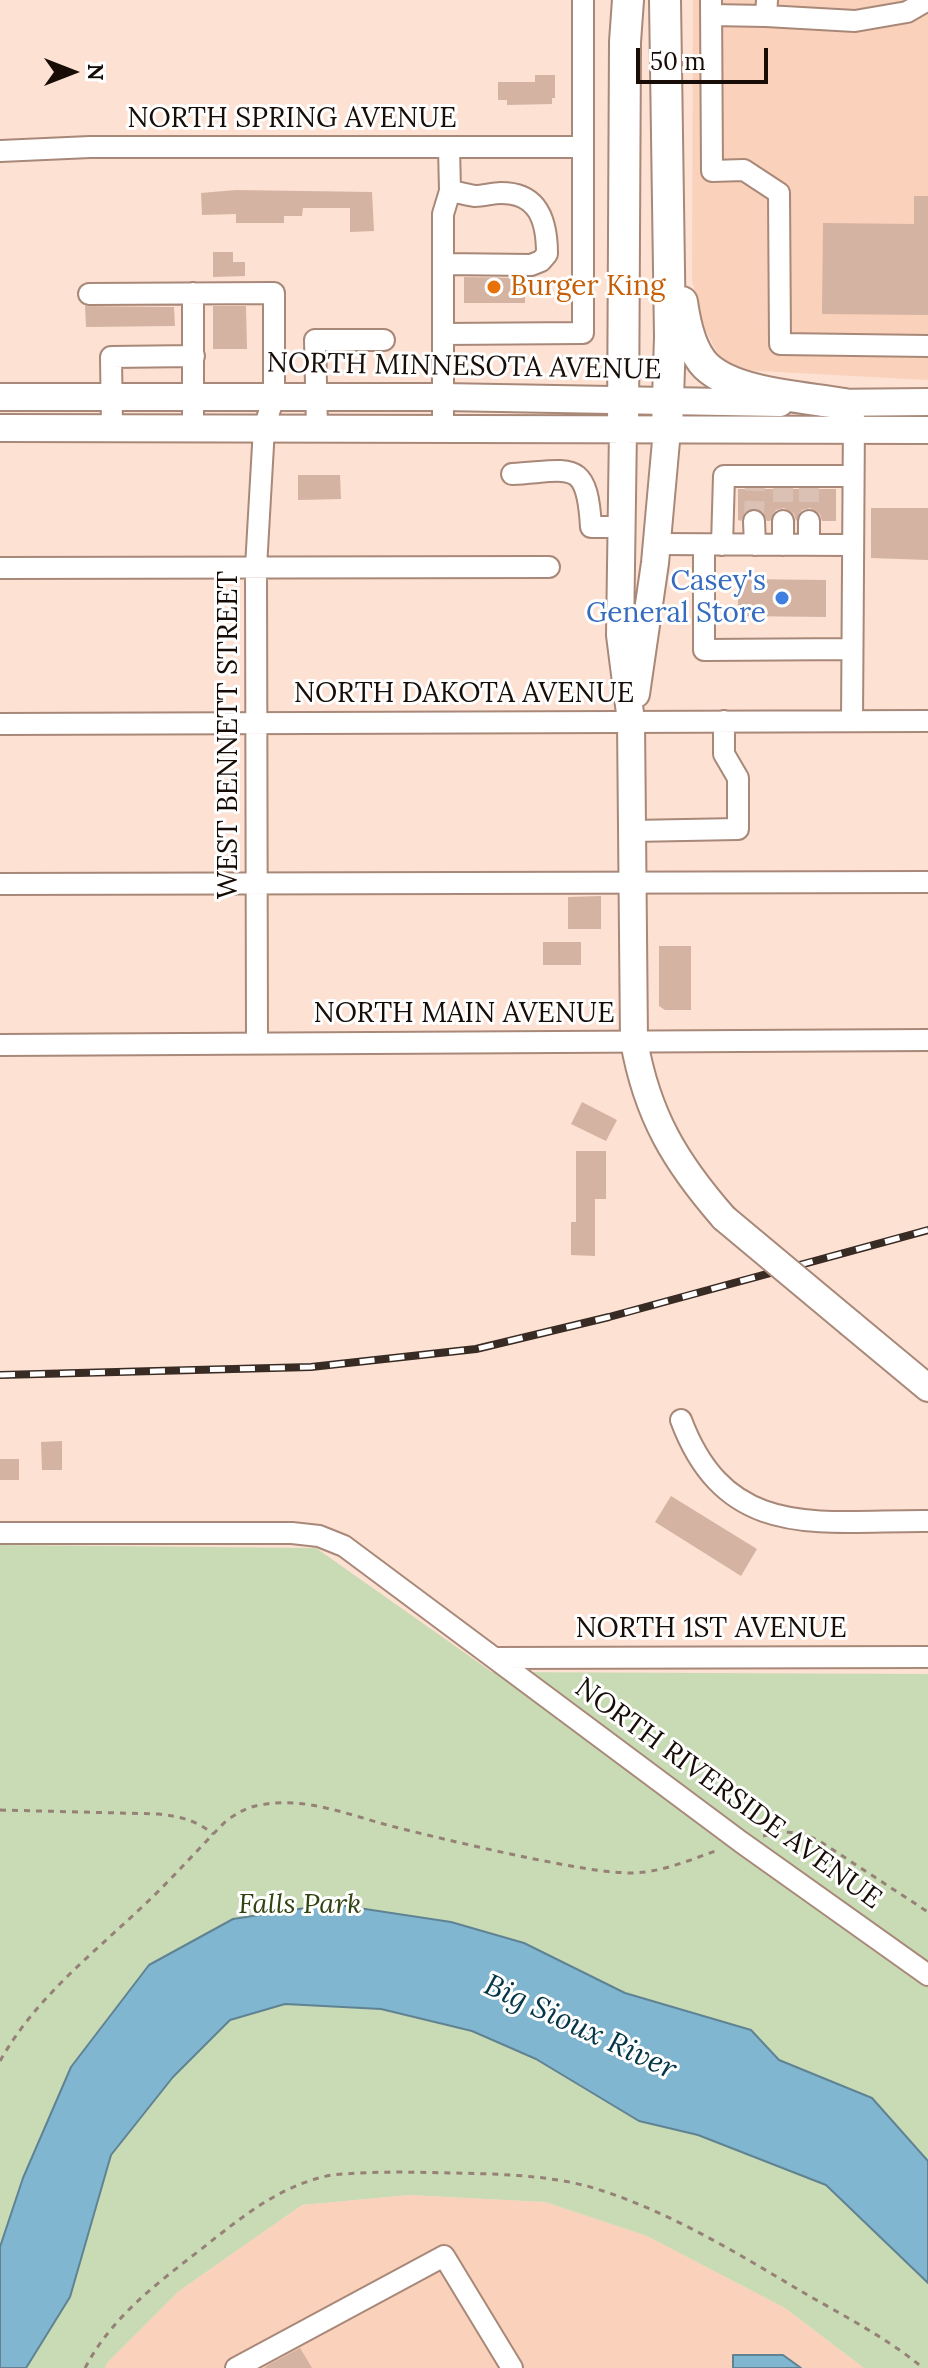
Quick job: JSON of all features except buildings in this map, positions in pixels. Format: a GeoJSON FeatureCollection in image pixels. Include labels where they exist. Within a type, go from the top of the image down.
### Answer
{"type":"FeatureCollection","features":[{"type":"Feature","properties":{"kind":"highway"},"geometry":{"type":"LineString","coordinates":[[624,414],[625,42],[628,0]]}},
{"type":"Feature","properties":{"kind":"highway"},"geometry":{"type":"LineString","coordinates":[[665,0],[670,337],[668,416]]}},
{"type":"Feature","properties":{"kind":"highway"},"geometry":{"type":"LineString","coordinates":[[667,190],[684,317],[705,366],[726,380],[746,388],[851,412]]}},
{"type":"Feature","properties":{"kind":"main road","name":"NORTH MINNESOTA AVENUE"},"geometry":{"type":"LineString","coordinates":[[0,397],[443,397],[668,416],[851,412],[928,402]]}},
{"type":"Feature","properties":{"kind":"main road","name":"NORTH MINNESOTA AVENUE"},"geometry":{"type":"LineString","coordinates":[[851,412],[928,430]]}},
{"type":"Feature","properties":{"kind":"main road","name":"NORTH MINNESOTA AVENUE"},"geometry":{"type":"LineString","coordinates":[[0,428],[443,429],[624,414]]}},
{"type":"Feature","properties":{"kind":"main road"},"geometry":{"type":"LineString","coordinates":[[624,414],[620,635],[631,721],[634,1041],[640,1073],[664,1135],[695,1184],[724,1218],[928,1388]]}},
{"type":"Feature","properties":{"kind":"main road"},"geometry":{"type":"LineString","coordinates":[[631,721],[656,544],[668,416]]}},
{"type":"Feature","properties":{"kind":"street"},"geometry":{"type":"LineString","coordinates":[[443,334],[583,333],[583,0]]}},
{"type":"Feature","properties":{"kind":"street"},"geometry":{"type":"LineString","coordinates":[[928,0],[907,12],[855,21],[819,9],[711,8],[712,171],[744,170],[779,193],[780,344],[928,346]]}},
{"type":"Feature","properties":{"kind":"street","name":"NORTH SPRING AVENUE"},"geometry":{"type":"LineString","coordinates":[[0,151],[90,147],[583,147]]}},
{"type":"Feature","properties":{"kind":"street"},"geometry":{"type":"LineString","coordinates":[[443,429],[443,214],[450,191],[449,147]]}},
{"type":"Feature","properties":{"kind":"street"},"geometry":{"type":"LineString","coordinates":[[443,264],[531,265],[547,254],[547,233],[538,209],[522,196],[502,193],[475,196],[450,191]]}},
{"type":"Feature","properties":{"kind":"street"},"geometry":{"type":"LineString","coordinates":[[89,294],[193,293],[193,428]]}},
{"type":"Feature","properties":{"kind":"street","name":"WEST BENNETT STREET"},"geometry":{"type":"LineString","coordinates":[[193,293],[274,293],[274,397],[264,428],[256,567],[257,1043]]}},
{"type":"Feature","properties":{"kind":"street"},"geometry":{"type":"LineString","coordinates":[[317,428],[315,340],[384,340]]}},
{"type":"Feature","properties":{"kind":"street"},"geometry":{"type":"LineString","coordinates":[[112,428],[111,357],[194,356]]}},
{"type":"Feature","properties":{"kind":"street"},"geometry":{"type":"LineString","coordinates":[[851,412],[852,721]]}},
{"type":"Feature","properties":{"kind":"street"},"geometry":{"type":"LineString","coordinates":[[512,474],[570,471],[582,479],[590,500],[591,527],[622,527]]}},
{"type":"Feature","properties":{"kind":"street"},"geometry":{"type":"LineString","coordinates":[[852,649],[704,650],[713,545],[724,476],[809,479],[853,476]]}},
{"type":"Feature","properties":{"kind":"street"},"geometry":{"type":"LineString","coordinates":[[754,521],[755,545]]}},
{"type":"Feature","properties":{"kind":"street"},"geometry":{"type":"LineString","coordinates":[[783,521],[783,545]]}},
{"type":"Feature","properties":{"kind":"street"},"geometry":{"type":"LineString","coordinates":[[809,521],[809,545]]}},
{"type":"Feature","properties":{"kind":"street"},"geometry":{"type":"LineString","coordinates":[[656,544],[853,545]]}},
{"type":"Feature","properties":{"kind":"street"},"geometry":{"type":"LineString","coordinates":[[0,568],[549,567]]}},
{"type":"Feature","properties":{"kind":"street"},"geometry":{"type":"LineString","coordinates":[[632,831],[738,829],[738,778],[724,754],[724,721]]}},
{"type":"Feature","properties":{"kind":"street","name":"NORTH DAKOTA AVENUE"},"geometry":{"type":"LineString","coordinates":[[0,724],[928,721]]}},
{"type":"Feature","properties":{"kind":"street"},"geometry":{"type":"LineString","coordinates":[[0,884],[928,882]]}},
{"type":"Feature","properties":{"kind":"street","name":"NORTH MAIN AVENUE"},"geometry":{"type":"LineString","coordinates":[[0,1045],[928,1040]]}},
{"type":"Feature","properties":{"kind":"street"},"geometry":{"type":"LineString","coordinates":[[681,1420],[688,1441],[704,1469],[721,1487],[754,1508],[794,1520],[816,1522],[928,1521]]}},
{"type":"Feature","properties":{"kind":"street","name":"NORTH RIVERSIDE AVENUE"},"geometry":{"type":"LineString","coordinates":[[0,1533],[292,1533],[319,1536],[344,1546],[741,1842],[928,1975]]}},
{"type":"Feature","properties":{"kind":"street","name":"NORTH 1ST AVENUE"},"geometry":{"type":"LineString","coordinates":[[495,1658],[928,1657]]}},
{"type":"Feature","properties":{"kind":"street"},"geometry":{"type":"LineString","coordinates":[[236,2368],[444,2256],[512,2368]]}},
{"type":"Feature","properties":{"kind":"path"},"geometry":{"type":"LineString","coordinates":[[0,2061],[54,1988],[140,1909],[213,1834],[243,1810],[261,1804],[332,1809],[389,1826],[594,1871],[634,1873],[667,1867],[741,1842],[780,1832],[798,1832],[818,1840],[928,1912]]}},
{"type":"Feature","properties":{"kind":"path"},"geometry":{"type":"LineString","coordinates":[[0,1810],[159,1814],[184,1817],[213,1834]]}},
{"type":"Feature","properties":{"kind":"path"},"geometry":{"type":"LineString","coordinates":[[85,2368],[107,2332],[134,2302],[255,2207],[278,2193],[332,2175],[433,2173],[491,2174],[563,2181],[645,2206],[768,2271],[923,2368]]}},
{"type":"Feature","properties":{"kind":"shaded area"},"geometry":{"type":"Polygon","coordinates":[[[693,0],[928,0],[928,380],[741,370],[720,358],[705,329],[692,280],[693,0]]]}},
{"type":"Feature","properties":{"kind":"shaded area"},"geometry":{"type":"Polygon","coordinates":[[[409,2195],[545,2202],[647,2236],[785,2308],[864,2368],[105,2368],[179,2291],[302,2205],[409,2195]]]}},
{"type":"Feature","properties":{"kind":"green space","name":"Falls Park"},"geometry":{"type":"Polygon","coordinates":[[[0,1545],[316,1548],[492,1672],[928,1674],[928,2368],[864,2368],[785,2308],[647,2236],[545,2202],[409,2195],[302,2205],[179,2291],[105,2368],[0,2368],[0,1545]]]}},
{"type":"Feature","properties":{"kind":"water","name":"Big Sioux River"},"geometry":{"type":"Polygon","coordinates":[[[332,1904],[451,1922],[524,1943],[625,1993],[751,2030],[779,2060],[872,2098],[928,2161],[928,2283],[826,2185],[698,2135],[639,2121],[536,2059],[472,2031],[381,2009],[285,2004],[230,2020],[173,2077],[111,2155],[70,2297],[26,2368],[0,2368],[0,2247],[23,2178],[71,2067],[149,1965],[233,1919],[332,1904]]]}},
{"type":"Feature","properties":{"kind":"water"},"geometry":{"type":"Polygon","coordinates":[[[733,2355],[783,2355],[801,2368],[733,2368],[733,2355]]]}},
{"type":"Feature","properties":{"kind":"tunnel"},"geometry":{"type":"LineString","coordinates":[[754,521],[755,482]]}},
{"type":"Feature","properties":{"kind":"tunnel"},"geometry":{"type":"LineString","coordinates":[[783,482],[783,521]]}},
{"type":"Feature","properties":{"kind":"tunnel"},"geometry":{"type":"LineString","coordinates":[[809,482],[809,521]]}},
{"type":"Feature","properties":{"kind":"railway"},"geometry":{"type":"LineString","coordinates":[[0,1375],[311,1367],[476,1349],[609,1317],[928,1230]]}},
{"type":"Feature","properties":{"kind":"place","name":"Burger King"},"geometry":{"type":"Point","coordinates":[494,287]}},
{"type":"Feature","properties":{"kind":"place","name":"Casey's General Store"},"geometry":{"type":"Point","coordinates":[782,598]}}]}
